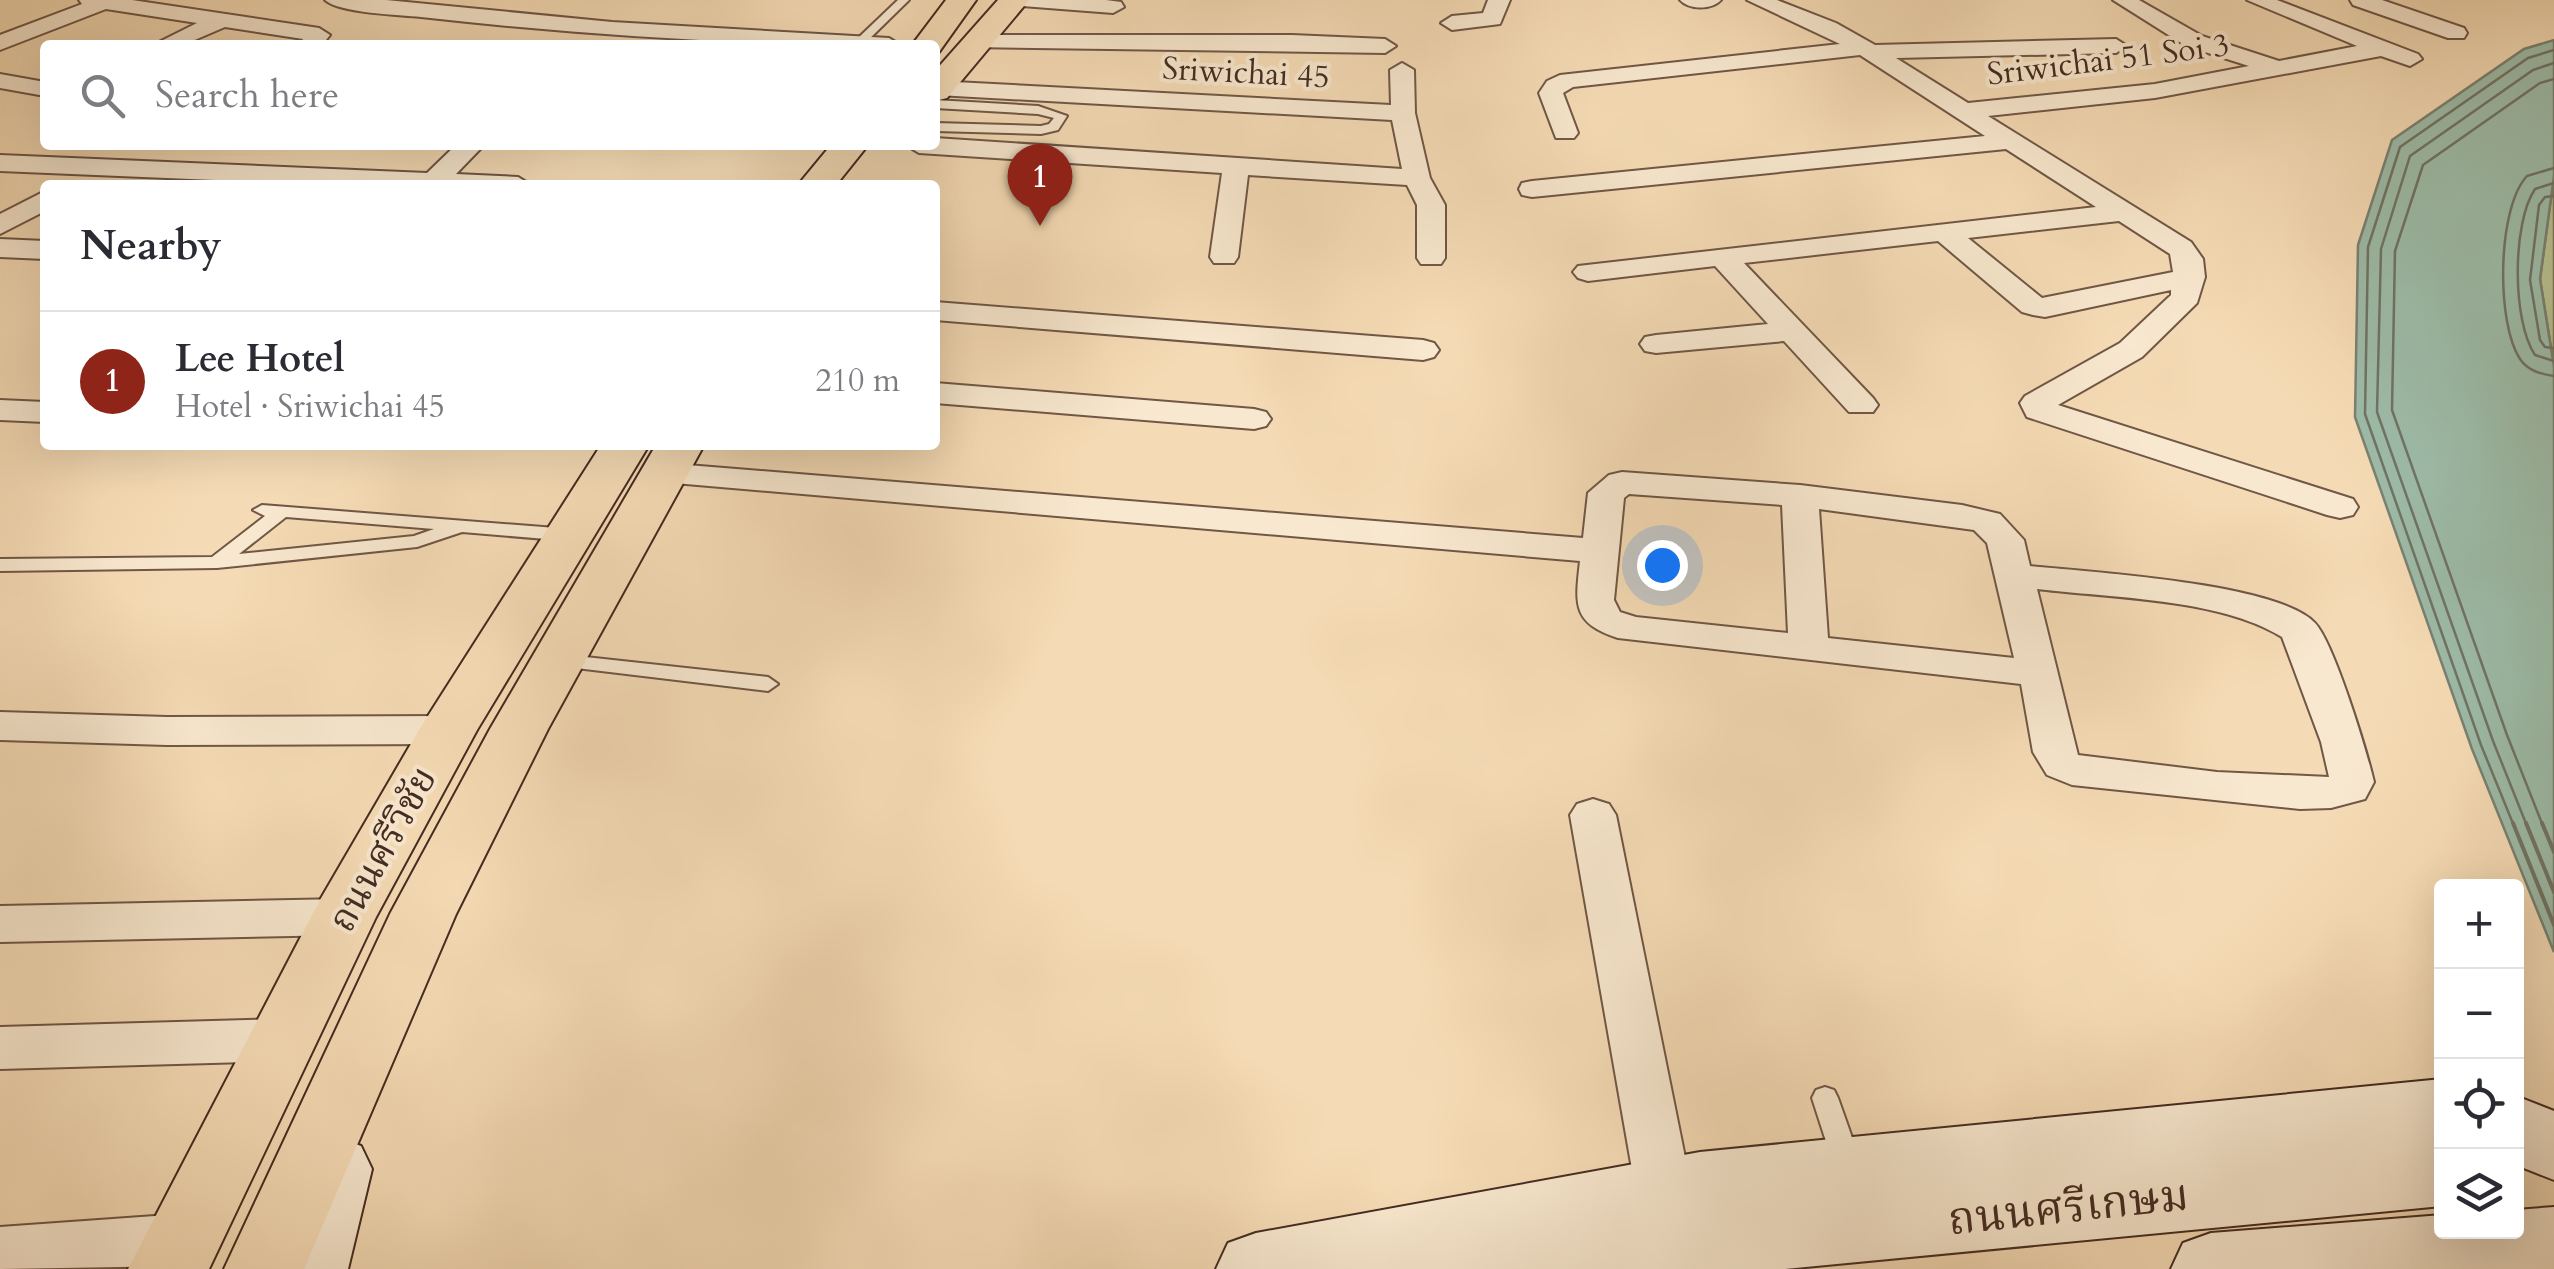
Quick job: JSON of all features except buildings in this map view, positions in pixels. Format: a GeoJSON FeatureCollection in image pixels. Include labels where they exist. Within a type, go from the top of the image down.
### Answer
{"type":"FeatureCollection","features":[{"type":"Feature","properties":{"kind":"main road"},"geometry":{"type":"LineString","coordinates":[[932,40],[961,0]]}},
{"type":"Feature","properties":{"kind":"main road"},"geometry":{"type":"LineString","coordinates":[[940,89],[1014,0]]}},
{"type":"Feature","properties":{"kind":"main road"},"geometry":{"type":"LineString","coordinates":[[827,180],[863,163]]}},
{"type":"Feature","properties":{"kind":"main road","name":"ถนนศรีวิชัย"},"geometry":{"type":"LineString","coordinates":[[175,1254],[343,917],[448,730],[569,535],[643,451]]}},
{"type":"Feature","properties":{"kind":"main road","name":"ถนนศรีวิชัย"},"geometry":{"type":"LineString","coordinates":[[264,1269],[422,914],[558,660],[643,451]]}},
{"type":"Feature","properties":{"kind":"main road"},"geometry":{"type":"LineString","coordinates":[[448,730],[519,730]]}},
{"type":"Feature","properties":{"kind":"main road"},"geometry":{"type":"LineString","coordinates":[[308,1269],[367,1040]]}},
{"type":"Feature","properties":{"kind":"main road"},"geometry":{"type":"LineString","coordinates":[[1256,1269],[1700,1185],[2434,1111]]}},
{"type":"Feature","properties":{"kind":"main road"},"geometry":{"type":"LineString","coordinates":[[2524,1131],[2554,1148]]}},
{"type":"Feature","properties":{"kind":"main road"},"geometry":{"type":"LineString","coordinates":[[2524,1167],[2554,1165]]}},
{"type":"Feature","properties":{"kind":"main road","name":"ถนนศรีเกษม"},"geometry":{"type":"LineString","coordinates":[[1457,1269],[2325,1181],[2434,1174]]}},
{"type":"Feature","properties":{"kind":"main road","name":"ถนนศรีเกษม"},"geometry":{"type":"LineString","coordinates":[[2211,1269],[2554,1242]]}},
{"type":"Feature","properties":{"kind":"street"},"geometry":{"type":"LineString","coordinates":[[336,0],[452,16],[596,29],[803,40]]}},
{"type":"Feature","properties":{"kind":"street"},"geometry":{"type":"LineString","coordinates":[[1022,0],[1113,7]]}},
{"type":"Feature","properties":{"kind":"street"},"geometry":{"type":"LineString","coordinates":[[1452,22],[1492,19],[1500,0]]}},
{"type":"Feature","properties":{"kind":"street"},"geometry":{"type":"LineString","coordinates":[[1691,0],[1710,0]]}},
{"type":"Feature","properties":{"kind":"street"},"geometry":{"type":"LineString","coordinates":[[1758,0],[1828,28],[1867,50],[2181,248],[2188,259],[2190,277],[2186,297],[2147,337],[2037,402],[2039,410],[2340,507]]}},
{"type":"Feature","properties":{"kind":"street"},"geometry":{"type":"LineString","coordinates":[[2124,0],[2194,41],[2278,68]]}},
{"type":"Feature","properties":{"kind":"street"},"geometry":{"type":"LineString","coordinates":[[2259,0],[2274,0]]}},
{"type":"Feature","properties":{"kind":"street","name":"Sriwichai 51 Soi 3"},"geometry":{"type":"LineString","coordinates":[[2259,0],[2410,59]]}},
{"type":"Feature","properties":{"kind":"street"},"geometry":{"type":"LineString","coordinates":[[2361,0],[2456,33]]}},
{"type":"Feature","properties":{"kind":"street"},"geometry":{"type":"LineString","coordinates":[[0,43],[98,1],[320,35],[315,40]]}},
{"type":"Feature","properties":{"kind":"street"},"geometry":{"type":"LineString","coordinates":[[176,40],[223,20]]}},
{"type":"Feature","properties":{"kind":"street"},"geometry":{"type":"LineString","coordinates":[[977,42],[1292,42],[1385,46]]}},
{"type":"Feature","properties":{"kind":"street"},"geometry":{"type":"LineString","coordinates":[[1565,132],[1550,94],[1555,86],[1568,80],[1867,50],[2116,46]]}},
{"type":"Feature","properties":{"kind":"street","name":"Sriwichai 51 Soi 3"},"geometry":{"type":"LineString","coordinates":[[1961,110],[2156,91],[2381,49]]}},
{"type":"Feature","properties":{"kind":"street"},"geometry":{"type":"LineString","coordinates":[[1402,70],[1403,114],[1417,178],[1431,206],[1430,258]]}},
{"type":"Feature","properties":{"kind":"street"},"geometry":{"type":"LineString","coordinates":[[0,81],[40,88]]}},
{"type":"Feature","properties":{"kind":"street","name":"Sriwichai 45"},"geometry":{"type":"LineString","coordinates":[[940,94],[1403,114]]}},
{"type":"Feature","properties":{"kind":"street"},"geometry":{"type":"LineString","coordinates":[[1532,189],[2008,141]]}},
{"type":"Feature","properties":{"kind":"street"},"geometry":{"type":"LineString","coordinates":[[940,146],[1417,178]]}},
{"type":"Feature","properties":{"kind":"street"},"geometry":{"type":"LineString","coordinates":[[77,180],[128,150]]}},
{"type":"Feature","properties":{"kind":"street"},"geometry":{"type":"LineString","coordinates":[[435,180],[466,150]]}},
{"type":"Feature","properties":{"kind":"street"},"geometry":{"type":"LineString","coordinates":[[0,164],[408,180]]}},
{"type":"Feature","properties":{"kind":"street"},"geometry":{"type":"LineString","coordinates":[[1224,257],[1236,166]]}},
{"type":"Feature","properties":{"kind":"street"},"geometry":{"type":"LineString","coordinates":[[0,226],[40,202]]}},
{"type":"Feature","properties":{"kind":"street"},"geometry":{"type":"LineString","coordinates":[[1588,272],[2122,212]]}},
{"type":"Feature","properties":{"kind":"street"},"geometry":{"type":"LineString","coordinates":[[1945,233],[2033,306],[2045,308],[2190,277]]}},
{"type":"Feature","properties":{"kind":"street"},"geometry":{"type":"LineString","coordinates":[[0,248],[40,250]]}},
{"type":"Feature","properties":{"kind":"street"},"geometry":{"type":"LineString","coordinates":[[1723,258],[1861,405]]}},
{"type":"Feature","properties":{"kind":"street"},"geometry":{"type":"LineString","coordinates":[[940,311],[1423,350]]}},
{"type":"Feature","properties":{"kind":"street"},"geometry":{"type":"LineString","coordinates":[[1656,344],[1792,331]]}},
{"type":"Feature","properties":{"kind":"street"},"geometry":{"type":"LineString","coordinates":[[940,393],[1254,419]]}},
{"type":"Feature","properties":{"kind":"street"},"geometry":{"type":"LineString","coordinates":[[0,410],[40,412]]}},
{"type":"Feature","properties":{"kind":"street"},"geometry":{"type":"LineString","coordinates":[[643,451],[1599,552]]}},
{"type":"Feature","properties":{"kind":"street"},"geometry":{"type":"LineString","coordinates":[[2013,575],[2254,606],[2294,623],[2343,742],[2352,782],[2341,793],[2324,796],[2072,770],[2062,764],[2055,752],[2037,673],[2013,575],[2005,540],[1986,522],[1934,510],[1622,483],[1606,493],[1595,600],[1598,612],[1613,625],[2037,673]]}},
{"type":"Feature","properties":{"kind":"street"},"geometry":{"type":"LineString","coordinates":[[1800,496],[1809,648]]}},
{"type":"Feature","properties":{"kind":"street"},"geometry":{"type":"LineString","coordinates":[[0,726],[167,731],[448,730]]}},
{"type":"Feature","properties":{"kind":"street"},"geometry":{"type":"LineString","coordinates":[[1594,815],[1664,1192]]}},
{"type":"Feature","properties":{"kind":"street"},"geometry":{"type":"LineString","coordinates":[[0,924],[343,917]]}},
{"type":"Feature","properties":{"kind":"street"},"geometry":{"type":"LineString","coordinates":[[0,1048],[281,1040]]}},
{"type":"Feature","properties":{"kind":"street"},"geometry":{"type":"LineString","coordinates":[[0,1253],[175,1254]]}},
{"type":"Feature","properties":{"kind":"lane"},"geometry":{"type":"LineString","coordinates":[[862,40],[904,0]]}},
{"type":"Feature","properties":{"kind":"lane"},"geometry":{"type":"LineString","coordinates":[[940,95],[1061,116],[1054,127],[1041,130],[940,127]]}},
{"type":"Feature","properties":{"kind":"lane"},"geometry":{"type":"LineString","coordinates":[[217,562],[271,511],[569,535]]}},
{"type":"Feature","properties":{"kind":"lane"},"geometry":{"type":"LineString","coordinates":[[0,565],[217,562],[400,543],[460,526]]}},
{"type":"Feature","properties":{"kind":"lane"},"geometry":{"type":"LineString","coordinates":[[558,660],[768,684]]}},
{"type":"Feature","properties":{"kind":"lane"},"geometry":{"type":"LineString","coordinates":[[1825,1098],[1849,1170]]}},
{"type":"Feature","properties":{"kind":"shaded area"},"geometry":{"type":"Polygon","coordinates":[[[2554,176],[2554,367],[2540,279],[2554,176]]]}},
{"type":"Feature","properties":{"kind":"water"},"geometry":{"type":"Polygon","coordinates":[[[2554,40],[2554,176],[2540,279],[2554,367],[2554,952],[2472,749],[2355,417],[2358,245],[2392,140],[2524,49],[2554,40]]]}},
{"type":"Feature","properties":{"kind":"place","name":"Lee Hotel"},"geometry":{"type":"Point","coordinates":[1040,226]}}]}
